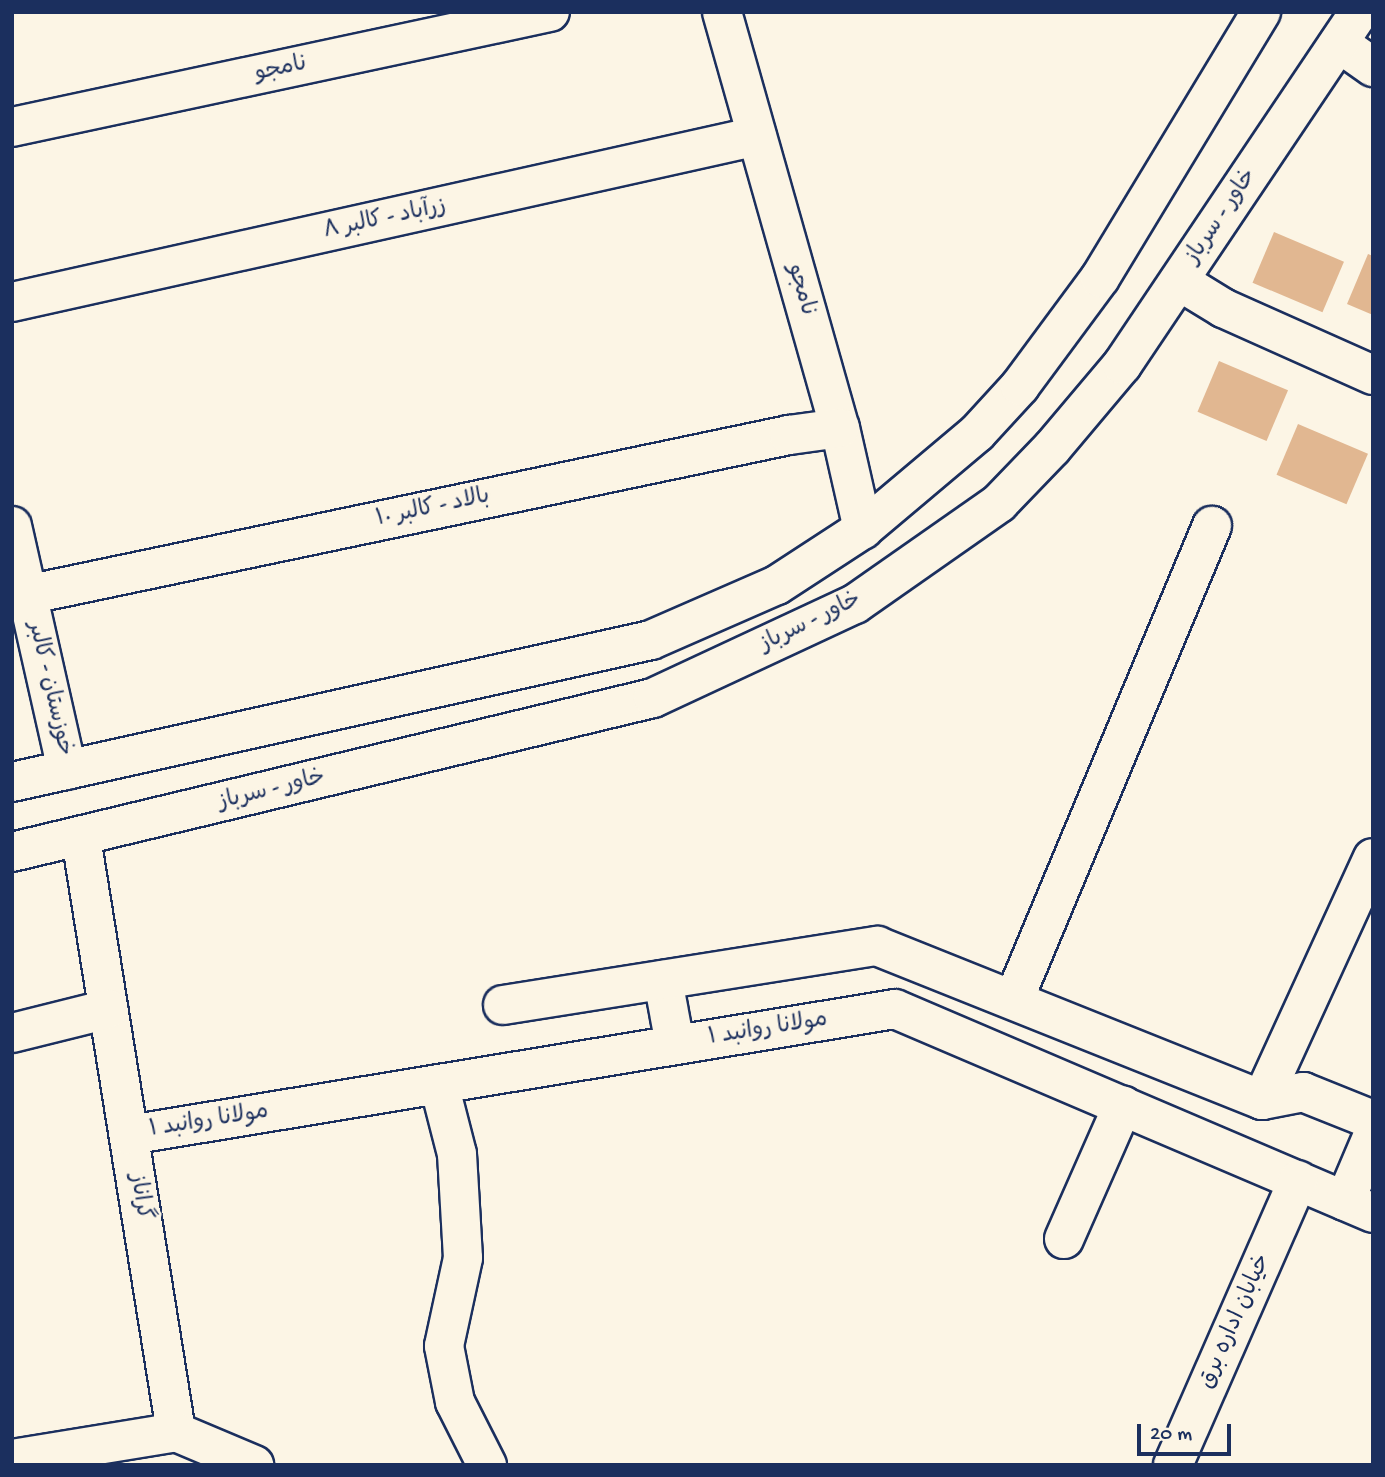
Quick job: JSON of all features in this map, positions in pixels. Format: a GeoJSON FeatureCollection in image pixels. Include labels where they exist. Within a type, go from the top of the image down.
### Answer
{"type":"FeatureCollection","features":[{"type":"Feature","properties":{"kind":"street","name":"نامجو"},"geometry":{"type":"LineString","coordinates":[[12,127],[550,12]]}},
{"type":"Feature","properties":{"kind":"street","name":"نامجو"},"geometry":{"type":"LineString","coordinates":[[722,12],[840,428],[863,529]]}},
{"type":"Feature","properties":{"kind":"street"},"geometry":{"type":"LineString","coordinates":[[12,782],[650,640],[777,584],[863,529],[977,433],[1059,337],[1261,12]]}},
{"type":"Feature","properties":{"kind":"street"},"geometry":{"type":"LineString","coordinates":[[1352,21],[1373,67]]}},
{"type":"Feature","properties":{"kind":"street","name":"خاور - سرباز"},"geometry":{"type":"LineString","coordinates":[[12,852],[81,838],[653,698],[855,604],[999,503],[1122,365],[1352,21]]}},
{"type":"Feature","properties":{"kind":"street","name":"زرآباد - کالبر ۸"},"geometry":{"type":"LineString","coordinates":[[12,302],[757,136]]}},
{"type":"Feature","properties":{"kind":"street"},"geometry":{"type":"LineString","coordinates":[[1179,281],[1223,308],[1373,375]]}},
{"type":"Feature","properties":{"kind":"street","name":"بالاد - کالبر ۱۰"},"geometry":{"type":"LineString","coordinates":[[20,596],[789,435],[840,428]]}},
{"type":"Feature","properties":{"kind":"street","name":"خوزستان - کالبر"},"geometry":{"type":"LineString","coordinates":[[12,526],[20,596],[67,769]]}},
{"type":"Feature","properties":{"kind":"street"},"geometry":{"type":"LineString","coordinates":[[1014,999],[1212,526]]}},
{"type":"Feature","properties":{"kind":"street","name":"گراناز"},"geometry":{"type":"LineString","coordinates":[[81,838],[176,1432]]}},
{"type":"Feature","properties":{"kind":"street"},"geometry":{"type":"LineString","coordinates":[[1262,1100],[1373,858]]}},
{"type":"Feature","properties":{"kind":"street"},"geometry":{"type":"LineString","coordinates":[[503,1005],[877,946],[1262,1100],[1303,1092],[1373,1120]]}},
{"type":"Feature","properties":{"kind":"street"},"geometry":{"type":"LineString","coordinates":[[663,980],[675,1045]]}},
{"type":"Feature","properties":{"kind":"street"},"geometry":{"type":"LineString","coordinates":[[12,1033],[108,1009]]}},
{"type":"Feature","properties":{"kind":"street","name":"مولانا روانبد ۱"},"geometry":{"type":"LineString","coordinates":[[129,1135],[895,1009],[1359,1207]]}},
{"type":"Feature","properties":{"kind":"street"},"geometry":{"type":"LineString","coordinates":[[439,1084],[457,1154],[463,1258],[444,1346],[455,1402],[487,1465]]}},
{"type":"Feature","properties":{"kind":"street"},"geometry":{"type":"LineString","coordinates":[[1064,1239],[1123,1105]]}},
{"type":"Feature","properties":{"kind":"street"},"geometry":{"type":"LineString","coordinates":[[1359,1207],[1373,1135]]}},
{"type":"Feature","properties":{"kind":"street","name":"خیابان اداره برق"},"geometry":{"type":"LineString","coordinates":[[1173,1465],[1298,1180]]}},
{"type":"Feature","properties":{"kind":"street"},"geometry":{"type":"LineString","coordinates":[[12,1459],[176,1432],[254,1465]]}},
{"type":"Feature","properties":{"kind":"building"},"geometry":{"type":"Polygon","coordinates":[[[1274,232],[1344,262],[1322,312],[1253,283],[1274,232]]]}},
{"type":"Feature","properties":{"kind":"building"},"geometry":{"type":"Polygon","coordinates":[[[1368,254],[1373,256],[1373,315],[1347,304],[1368,254]]]}},
{"type":"Feature","properties":{"kind":"building"},"geometry":{"type":"Polygon","coordinates":[[[1219,361],[1288,390],[1267,441],[1198,412],[1219,361]]]}},
{"type":"Feature","properties":{"kind":"building"},"geometry":{"type":"Polygon","coordinates":[[[1298,424],[1368,454],[1346,504],[1277,475],[1298,424]]]}}]}
